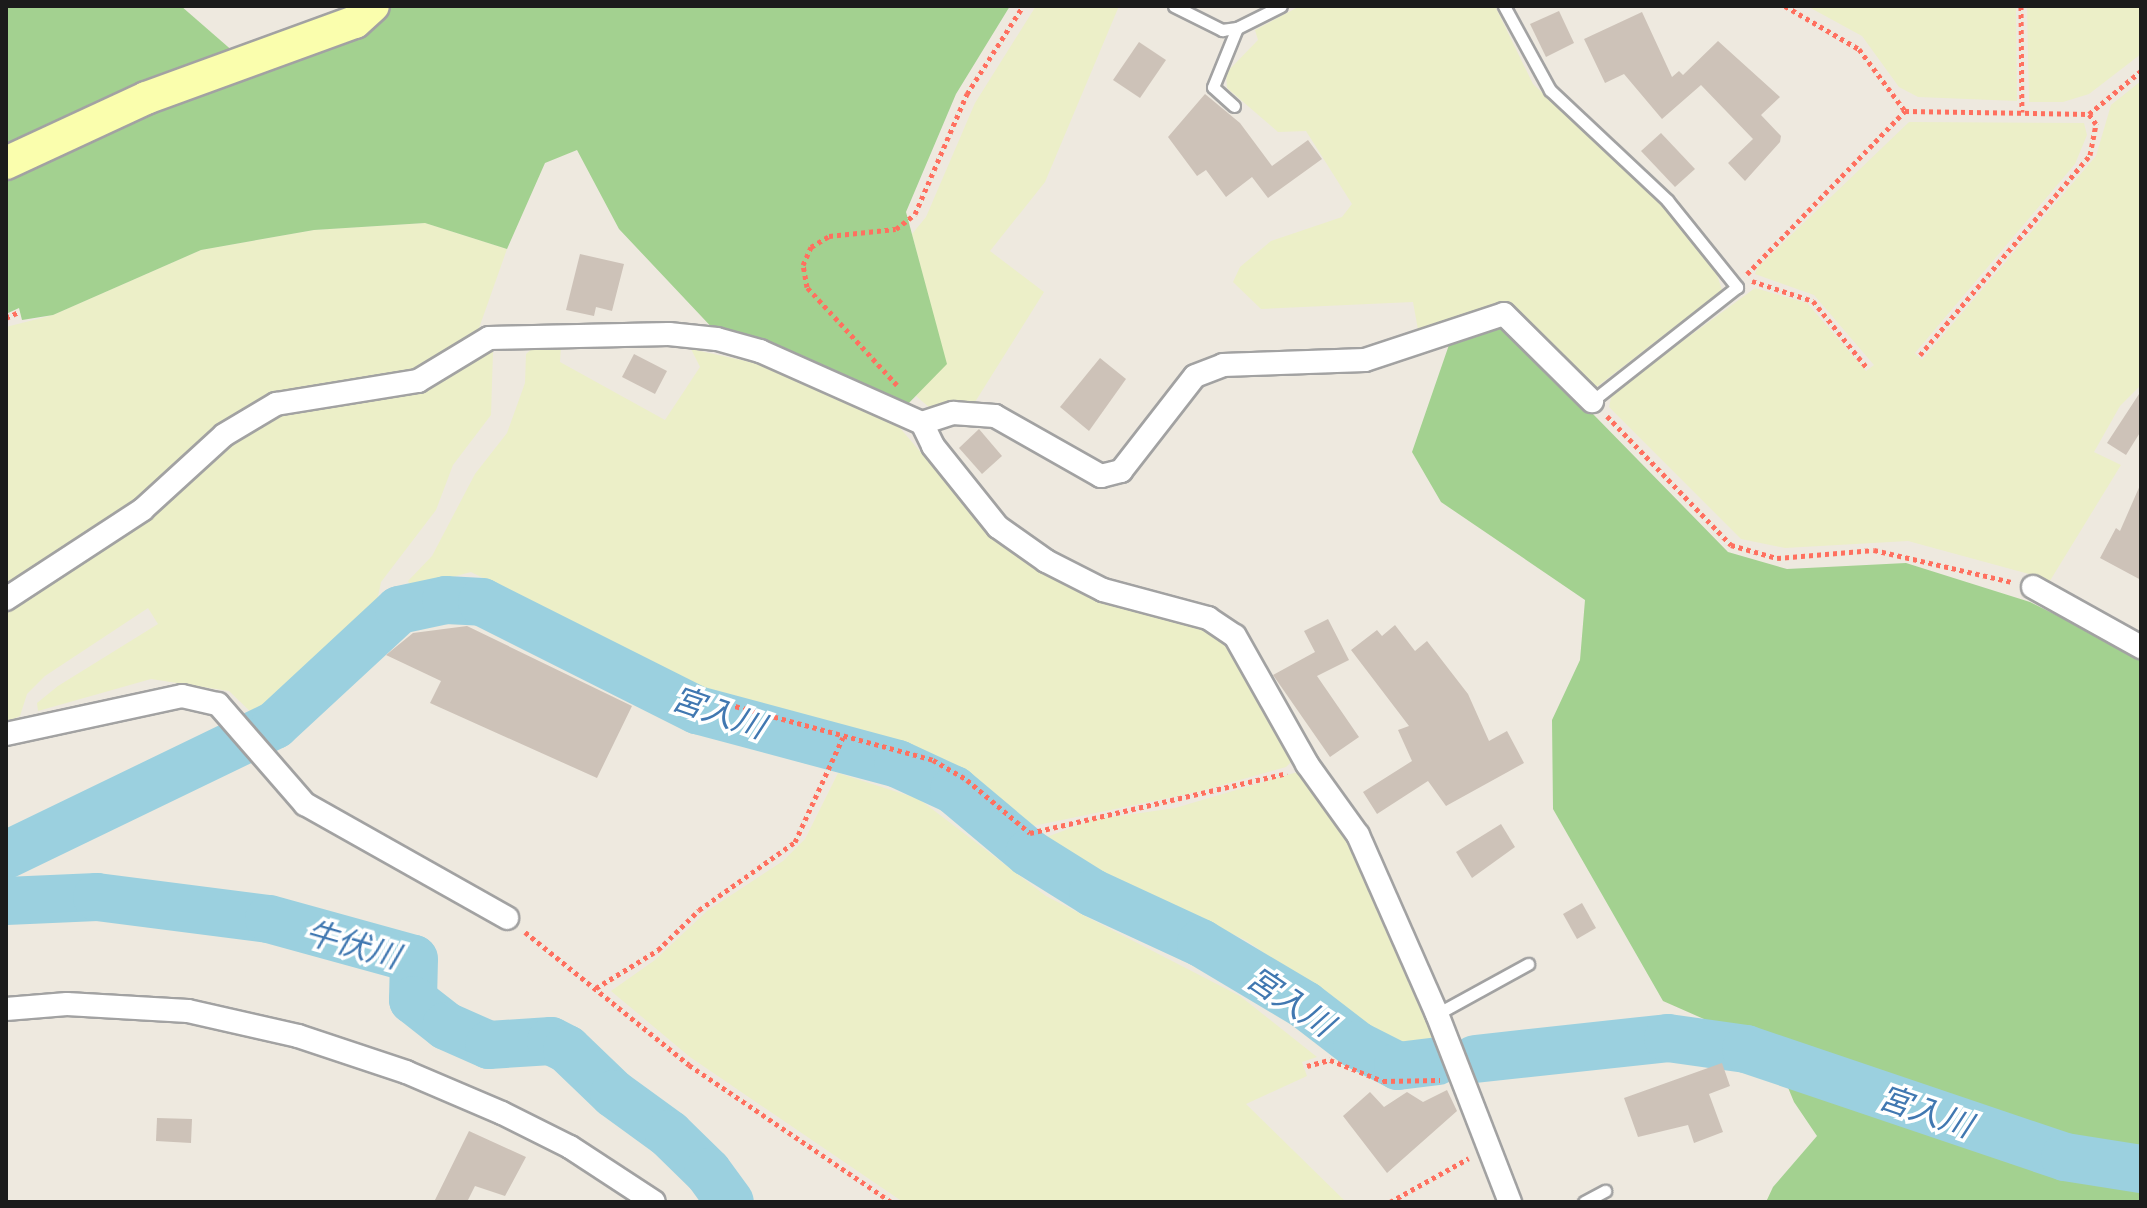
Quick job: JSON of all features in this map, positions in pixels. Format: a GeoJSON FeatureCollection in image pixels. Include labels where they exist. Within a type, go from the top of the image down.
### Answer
{"type":"FeatureCollection","features":[{"type":"Feature","properties":{"kind":"street"},"geometry":{"type":"LineString","coordinates":[[6,163],[146,98],[355,22],[373,6]]}},
{"type":"Feature","properties":{"kind":"street"},"geometry":{"type":"LineString","coordinates":[[922,423],[953,413],[995,416],[1101,476],[1121,471],[1195,376],[1209,370],[1223,365],[1365,360],[1504,314],[1592,401]]}},
{"type":"Feature","properties":{"kind":"street"},"geometry":{"type":"LineString","coordinates":[[6,599],[142,510],[224,435],[276,404],[418,381],[489,338],[669,334],[717,339],[760,351],[922,423],[933,446],[998,527],[1046,561],[1103,590],[1208,618],[1235,636],[1307,764],[1358,835],[1437,1014],[1510,1202]]}},
{"type":"Feature","properties":{"kind":"street"},"geometry":{"type":"LineString","coordinates":[[2033,587],[2141,647]]}},
{"type":"Feature","properties":{"kind":"street"},"geometry":{"type":"LineString","coordinates":[[6,734],[182,696],[218,704],[238,722],[261,756],[305,804],[507,918]]}},
{"type":"Feature","properties":{"kind":"street"},"geometry":{"type":"LineString","coordinates":[[6,1009],[67,1004],[188,1011],[298,1036],[406,1072],[502,1113],[570,1147],[654,1202]]}},
{"type":"Feature","properties":{"kind":"lane"},"geometry":{"type":"LineString","coordinates":[[1174,6],[1222,30],[1237,28],[1281,6]]}},
{"type":"Feature","properties":{"kind":"lane"},"geometry":{"type":"LineString","coordinates":[[1504,6],[1550,90],[1667,200],[1737,287],[1592,401]]}},
{"type":"Feature","properties":{"kind":"lane"},"geometry":{"type":"LineString","coordinates":[[1234,106],[1213,87],[1237,28]]}},
{"type":"Feature","properties":{"kind":"lane"},"geometry":{"type":"LineString","coordinates":[[1437,1014],[1528,964]]}},
{"type":"Feature","properties":{"kind":"lane"},"geometry":{"type":"LineString","coordinates":[[1584,1202],[1605,1191]]}},
{"type":"Feature","properties":{"kind":"path"},"geometry":{"type":"LineString","coordinates":[[922,423],[902,390],[807,287],[803,265],[811,247],[829,236],[896,229],[915,214],[967,94],[1023,6]]}},
{"type":"Feature","properties":{"kind":"path"},"geometry":{"type":"LineString","coordinates":[[1785,6],[1859,49],[1905,111]]}},
{"type":"Feature","properties":{"kind":"path"},"geometry":{"type":"LineString","coordinates":[[2021,6],[2022,112]]}},
{"type":"Feature","properties":{"kind":"path"},"geometry":{"type":"LineString","coordinates":[[1867,368],[1813,301],[1744,279],[1905,111],[2089,114],[2141,71]]}},
{"type":"Feature","properties":{"kind":"path"},"geometry":{"type":"LineString","coordinates":[[1920,355],[2090,155],[2096,124],[2089,114]]}},
{"type":"Feature","properties":{"kind":"path"},"geometry":{"type":"LineString","coordinates":[[6,318],[19,312]]}},
{"type":"Feature","properties":{"kind":"path"},"geometry":{"type":"LineString","coordinates":[[1592,401],[1731,545],[1777,558],[1874,550],[2033,587]]}},
{"type":"Feature","properties":{"kind":"path"},"geometry":{"type":"LineString","coordinates":[[720,702],[933,760],[967,780],[1030,833],[1087,816],[1183,800],[1307,764]]}},
{"type":"Feature","properties":{"kind":"path"},"geometry":{"type":"LineString","coordinates":[[596,988],[658,950],[699,910],[795,842],[843,737]]}},
{"type":"Feature","properties":{"kind":"path"},"geometry":{"type":"LineString","coordinates":[[507,918],[689,1065],[891,1202]]}},
{"type":"Feature","properties":{"kind":"path"},"geometry":{"type":"LineString","coordinates":[[1307,1066],[1330,1060],[1401,1084],[1461,1075]]}},
{"type":"Feature","properties":{"kind":"path"},"geometry":{"type":"LineString","coordinates":[[1390,1202],[1489,1148]]}},
{"type":"Feature","properties":{"kind":"green space"},"geometry":{"type":"Polygon","coordinates":[[[6,6],[181,6],[235,53],[6,151],[6,6]]]}},
{"type":"Feature","properties":{"kind":"green space"},"geometry":{"type":"Polygon","coordinates":[[[392,6],[1010,6],[956,94],[906,212],[947,364],[903,409],[870,387],[718,334],[619,229],[577,150],[545,163],[507,249],[425,223],[314,230],[201,250],[53,315],[22,320],[19,308],[6,314],[6,175],[130,119],[378,21],[392,6]]]}},
{"type":"Feature","properties":{"kind":"green space"},"geometry":{"type":"Polygon","coordinates":[[[1036,6],[1119,6],[1045,182],[990,251],[1044,292],[975,402],[930,408],[916,396],[946,363],[912,234],[926,217],[975,103],[1036,6]]]}},
{"type":"Feature","properties":{"kind":"green space"},"geometry":{"type":"Polygon","coordinates":[[[1300,6],[1495,6],[1533,84],[1658,201],[1717,275],[1722,290],[1594,389],[1511,308],[1419,335],[1413,302],[1261,309],[1233,282],[1240,267],[1271,241],[1342,217],[1352,204],[1306,131],[1278,132],[1227,88],[1226,73],[1258,40],[1255,30],[1300,6]]]}},
{"type":"Feature","properties":{"kind":"green space"},"geometry":{"type":"Polygon","coordinates":[[[1807,6],[2016,6],[2017,101],[1918,97],[1899,87],[1862,36],[1807,6]]]}},
{"type":"Feature","properties":{"kind":"green space"},"geometry":{"type":"Polygon","coordinates":[[[2027,6],[2141,6],[2141,54],[2089,94],[2063,102],[2029,102],[2027,6]]]}},
{"type":"Feature","properties":{"kind":"green space"},"geometry":{"type":"Polygon","coordinates":[[[2141,81],[2141,385],[2120,406],[2094,452],[2121,465],[2048,584],[2029,574],[1908,541],[1785,548],[1741,539],[1609,407],[1612,393],[1755,288],[1807,303],[1866,371],[1874,365],[1814,295],[1755,274],[1757,268],[1909,122],[2084,123],[2087,135],[2075,164],[1915,353],[1922,360],[2096,156],[2111,105],[2141,81]]]}},
{"type":"Feature","properties":{"kind":"green space"},"geometry":{"type":"Polygon","coordinates":[[[425,223],[507,249],[478,331],[413,371],[261,401],[227,420],[135,501],[6,589],[6,327],[53,315],[201,250],[314,230],[425,223]]]}},
{"type":"Feature","properties":{"kind":"green space"},"geometry":{"type":"Polygon","coordinates":[[[1507,326],[1728,552],[1787,569],[1906,563],[2030,602],[2141,657],[2141,1202],[1766,1202],[1773,1187],[1817,1136],[1794,1102],[1772,1049],[1663,1001],[1553,809],[1552,720],[1580,660],[1585,600],[1441,502],[1412,452],[1451,339],[1507,326]]]}},
{"type":"Feature","properties":{"kind":"green space"},"geometry":{"type":"Polygon","coordinates":[[[535,346],[561,346],[560,362],[665,420],[700,367],[691,349],[773,367],[894,421],[988,531],[1037,568],[1065,584],[1221,633],[1293,760],[1286,767],[1197,792],[1033,826],[964,770],[931,754],[769,712],[692,684],[471,572],[412,588],[408,581],[432,556],[475,474],[507,433],[525,383],[526,354],[535,346]]]}},
{"type":"Feature","properties":{"kind":"green space"},"geometry":{"type":"Polygon","coordinates":[[[493,352],[491,415],[453,465],[436,510],[381,582],[375,611],[255,716],[229,691],[151,679],[38,711],[37,703],[58,686],[158,624],[148,608],[45,676],[27,694],[20,716],[6,722],[6,613],[237,437],[269,419],[314,405],[416,392],[474,357],[493,352]]]}},
{"type":"Feature","properties":{"kind":"green space"},"geometry":{"type":"Polygon","coordinates":[[[1301,771],[1352,840],[1437,1043],[1393,1043],[1247,941],[1062,852],[1044,838],[1092,820],[1175,808],[1301,771]]]}},
{"type":"Feature","properties":{"kind":"green space"},"geometry":{"type":"Polygon","coordinates":[[[838,773],[919,799],[1046,896],[1240,996],[1317,1057],[1302,1062],[1307,1076],[1246,1104],[1346,1202],[903,1202],[690,1057],[611,991],[655,960],[707,911],[783,861],[805,839],[838,773]]]}},
{"type":"Feature","properties":{"kind":"building"},"geometry":{"type":"Polygon","coordinates":[[[1559,11],[1574,43],[1546,57],[1530,24],[1559,11]]]}},
{"type":"Feature","properties":{"kind":"building"},"geometry":{"type":"Polygon","coordinates":[[[1642,12],[1672,77],[1679,71],[1683,75],[1718,41],[1780,97],[1761,115],[1781,136],[1780,142],[1745,181],[1728,163],[1753,139],[1701,85],[1662,119],[1624,74],[1605,83],[1584,39],[1642,12]]]}},
{"type":"Feature","properties":{"kind":"building"},"geometry":{"type":"Polygon","coordinates":[[[1139,42],[1166,60],[1140,98],[1113,80],[1139,42]]]}},
{"type":"Feature","properties":{"kind":"building"},"geometry":{"type":"Polygon","coordinates":[[[1205,94],[1240,123],[1272,166],[1308,140],[1322,159],[1268,198],[1252,177],[1226,197],[1206,170],[1197,176],[1168,137],[1205,94]]]}},
{"type":"Feature","properties":{"kind":"building"},"geometry":{"type":"Polygon","coordinates":[[[1661,133],[1695,169],[1675,187],[1641,151],[1661,133]]]}},
{"type":"Feature","properties":{"kind":"building"},"geometry":{"type":"Polygon","coordinates":[[[580,254],[624,264],[612,311],[596,307],[594,316],[566,310],[580,254]]]}},
{"type":"Feature","properties":{"kind":"building"},"geometry":{"type":"Polygon","coordinates":[[[634,354],[667,371],[655,394],[622,377],[634,354]]]}},
{"type":"Feature","properties":{"kind":"building"},"geometry":{"type":"Polygon","coordinates":[[[1100,358],[1126,379],[1089,431],[1060,407],[1100,358]]]}},
{"type":"Feature","properties":{"kind":"building"},"geometry":{"type":"Polygon","coordinates":[[[2141,391],[2141,431],[2126,455],[2107,443],[2141,391]]]}},
{"type":"Feature","properties":{"kind":"building"},"geometry":{"type":"Polygon","coordinates":[[[979,429],[1002,456],[982,474],[959,448],[979,429]]]}},
{"type":"Feature","properties":{"kind":"building"},"geometry":{"type":"Polygon","coordinates":[[[2141,483],[2141,580],[2100,558],[2116,528],[2120,531],[2141,483]]]}},
{"type":"Feature","properties":{"kind":"building"},"geometry":{"type":"Polygon","coordinates":[[[1328,619],[1349,660],[1317,676],[1359,737],[1330,757],[1273,675],[1315,652],[1304,631],[1328,619]]]}},
{"type":"Feature","properties":{"kind":"building"},"geometry":{"type":"Polygon","coordinates":[[[1395,625],[1415,651],[1427,641],[1468,694],[1489,741],[1507,731],[1524,763],[1446,806],[1428,781],[1377,814],[1363,792],[1412,761],[1398,730],[1409,726],[1351,650],[1377,630],[1382,636],[1395,625]]]}},
{"type":"Feature","properties":{"kind":"building"},"geometry":{"type":"Polygon","coordinates":[[[467,626],[632,706],[597,778],[430,703],[441,681],[386,655],[413,633],[467,626]]]}},
{"type":"Feature","properties":{"kind":"building"},"geometry":{"type":"Polygon","coordinates":[[[1501,824],[1515,847],[1472,878],[1456,852],[1501,824]]]}},
{"type":"Feature","properties":{"kind":"building"},"geometry":{"type":"Polygon","coordinates":[[[1582,903],[1596,928],[1577,939],[1563,914],[1582,903]]]}},
{"type":"Feature","properties":{"kind":"building"},"geometry":{"type":"Polygon","coordinates":[[[1722,1063],[1730,1086],[1709,1094],[1723,1132],[1694,1143],[1688,1125],[1638,1137],[1624,1098],[1722,1063]]]}},
{"type":"Feature","properties":{"kind":"building"},"geometry":{"type":"Polygon","coordinates":[[[1447,1090],[1457,1111],[1387,1173],[1343,1116],[1370,1092],[1384,1107],[1407,1092],[1423,1102],[1447,1090]]]}},
{"type":"Feature","properties":{"kind":"building"},"geometry":{"type":"Polygon","coordinates":[[[157,1118],[192,1119],[191,1143],[156,1141],[157,1118]]]}},
{"type":"Feature","properties":{"kind":"building"},"geometry":{"type":"Polygon","coordinates":[[[469,1131],[526,1157],[505,1196],[475,1186],[467,1202],[434,1202],[469,1131]]]}},
{"type":"Feature","properties":{"kind":"waterway","name":"宮入川"},"geometry":{"type":"LineString","coordinates":[[6,855],[275,725],[399,610],[446,600],[482,602],[697,710],[898,764],[954,790],[1029,853],[1093,893],[1201,943],[1305,1005],[1357,1045],[1398,1066],[1437,1061]]}},
{"type":"Feature","properties":{"kind":"waterway","name":"牛伏川"},"geometry":{"type":"LineString","coordinates":[[6,901],[97,897],[269,919],[414,959],[413,1000],[446,1026],[489,1045],[551,1041],[567,1049],[614,1094],[669,1134],[708,1172],[730,1202]]}},
{"type":"Feature","properties":{"kind":"waterway","name":"宮入川"},"geometry":{"type":"LineString","coordinates":[[1475,1059],[1668,1038],[1746,1049],[2065,1157],[2141,1169]]}}]}
